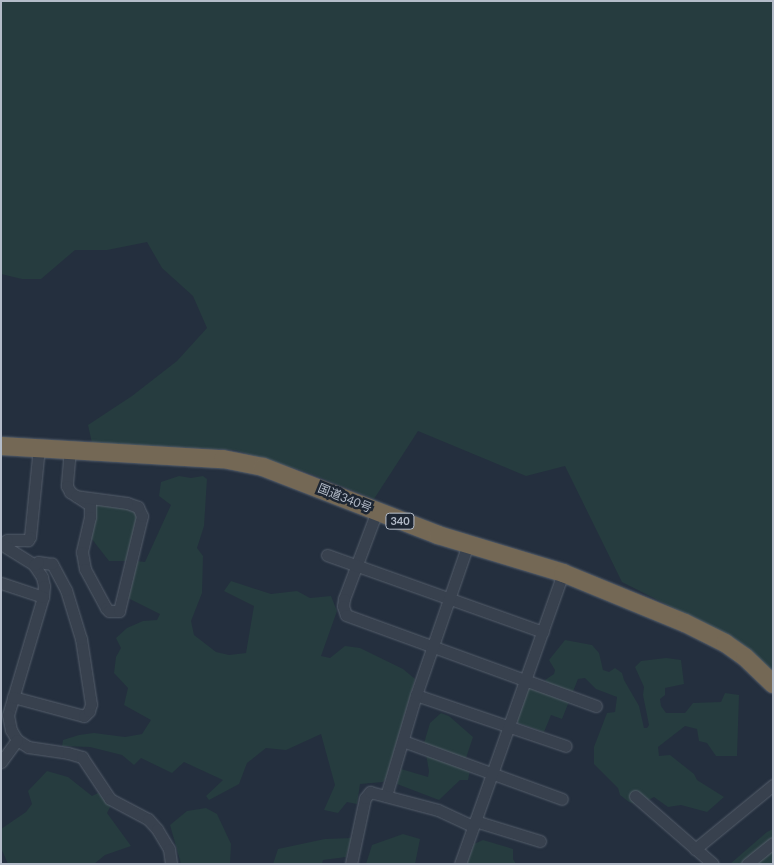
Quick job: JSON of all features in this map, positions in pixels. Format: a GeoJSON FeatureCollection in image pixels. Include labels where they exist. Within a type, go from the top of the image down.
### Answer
{"type":"FeatureCollection","features":[{"type":"Feature","properties":{"kind":"highway","name":"国道340号"},"geometry":{"type":"LineString","coordinates":[[1,446],[188,456],[242,463],[287,475],[438,535],[563,573],[685,623],[719,640],[744,657],[773,684]]}},
{"type":"Feature","properties":{"kind":"street"},"geometry":{"type":"LineString","coordinates":[[39,448],[30,537],[28,540],[7,540],[1,544],[34,565],[42,577],[43,597],[12,697],[8,723],[17,740],[28,747],[68,753],[82,758],[110,799],[148,819],[157,829],[169,849],[171,864]]}},
{"type":"Feature","properties":{"kind":"street"},"geometry":{"type":"LineString","coordinates":[[70,449],[68,486],[70,492],[76,496],[88,502],[91,511],[82,552],[85,568],[106,608],[109,611],[119,611],[142,516],[138,507],[127,503],[76,496]]}},
{"type":"Feature","properties":{"kind":"street"},"geometry":{"type":"LineString","coordinates":[[377,511],[342,606],[346,615],[596,706]]}},
{"type":"Feature","properties":{"kind":"street"},"geometry":{"type":"LineString","coordinates":[[386,796],[416,695],[451,598],[468,544]]}},
{"type":"Feature","properties":{"kind":"street"},"geometry":{"type":"LineString","coordinates":[[327,554],[543,632]]}},
{"type":"Feature","properties":{"kind":"street"},"geometry":{"type":"LineString","coordinates":[[12,697],[84,716],[90,711],[91,704],[81,639],[66,590],[52,564],[38,562],[34,565]]}},
{"type":"Feature","properties":{"kind":"street"},"geometry":{"type":"LineString","coordinates":[[460,864],[563,573]]}},
{"type":"Feature","properties":{"kind":"street"},"geometry":{"type":"LineString","coordinates":[[1,583],[43,597]]}},
{"type":"Feature","properties":{"kind":"street"},"geometry":{"type":"LineString","coordinates":[[416,695],[566,746]]}},
{"type":"Feature","properties":{"kind":"street"},"geometry":{"type":"LineString","coordinates":[[1,762],[17,740]]}},
{"type":"Feature","properties":{"kind":"street"},"geometry":{"type":"LineString","coordinates":[[403,741],[562,799]]}},
{"type":"Feature","properties":{"kind":"street"},"geometry":{"type":"LineString","coordinates":[[695,848],[773,785]]}},
{"type":"Feature","properties":{"kind":"street"},"geometry":{"type":"LineString","coordinates":[[351,864],[365,798],[370,792],[438,810],[474,824],[540,841]]}},
{"type":"Feature","properties":{"kind":"street"},"geometry":{"type":"LineString","coordinates":[[635,796],[713,864]]}},
{"type":"Feature","properties":{"kind":"street"},"geometry":{"type":"LineString","coordinates":[[747,864],[773,843]]}},
{"type":"Feature","properties":{"kind":"green space"},"geometry":{"type":"Polygon","coordinates":[[[1,1],[773,1],[773,676],[689,616],[622,582],[565,466],[526,476],[418,431],[374,499],[306,472],[235,450],[92,443],[88,425],[132,396],[177,361],[207,328],[193,296],[162,268],[147,242],[107,250],[75,250],[41,279],[22,279],[1,274],[1,1]]]}},
{"type":"Feature","properties":{"kind":"green space"},"geometry":{"type":"Polygon","coordinates":[[[179,476],[191,478],[203,476],[207,479],[204,526],[197,548],[203,556],[202,593],[191,621],[194,635],[216,652],[229,655],[246,653],[254,606],[224,591],[231,581],[271,594],[297,591],[310,598],[331,596],[337,611],[321,656],[330,658],[345,646],[360,648],[403,669],[415,679],[386,778],[383,782],[360,784],[357,804],[347,802],[338,813],[324,810],[335,785],[321,734],[286,750],[266,748],[247,763],[239,784],[209,800],[206,796],[223,780],[184,762],[172,773],[141,758],[134,765],[122,755],[90,747],[62,746],[63,740],[79,735],[94,733],[125,737],[142,734],[151,720],[124,705],[128,688],[114,673],[116,657],[121,648],[116,638],[127,628],[143,621],[157,620],[160,614],[128,598],[135,561],[145,562],[171,505],[159,496],[161,482],[179,476]]]}},
{"type":"Feature","properties":{"kind":"green space"},"geometry":{"type":"Polygon","coordinates":[[[98,503],[127,507],[136,511],[138,519],[127,561],[109,561],[91,538],[96,505],[98,503]]]}},
{"type":"Feature","properties":{"kind":"green space"},"geometry":{"type":"Polygon","coordinates":[[[565,640],[592,645],[599,653],[603,670],[609,672],[615,668],[622,673],[639,706],[644,728],[647,728],[649,725],[643,695],[644,687],[635,667],[641,661],[666,658],[681,660],[684,684],[665,688],[665,695],[660,699],[661,706],[666,713],[685,713],[693,703],[721,702],[725,693],[739,695],[737,756],[716,756],[707,743],[699,741],[697,729],[685,726],[658,747],[659,756],[670,755],[694,774],[697,780],[724,797],[707,812],[681,805],[668,807],[654,797],[639,805],[629,802],[620,795],[618,788],[594,764],[594,747],[607,713],[615,712],[617,697],[596,689],[585,678],[578,679],[562,719],[551,715],[544,732],[518,723],[517,716],[528,687],[550,685],[545,680],[554,674],[555,670],[549,660],[565,640]]]}},
{"type":"Feature","properties":{"kind":"green space"},"geometry":{"type":"Polygon","coordinates":[[[441,713],[449,716],[473,737],[463,767],[470,770],[468,780],[460,780],[439,800],[397,784],[401,769],[428,777],[429,771],[424,743],[430,723],[441,713]]]}},
{"type":"Feature","properties":{"kind":"green space"},"geometry":{"type":"Polygon","coordinates":[[[47,771],[68,777],[92,796],[98,793],[111,805],[107,813],[131,846],[105,855],[94,864],[8,864],[1,848],[1,829],[26,812],[32,804],[28,791],[47,771]]]}},
{"type":"Feature","properties":{"kind":"green space"},"geometry":{"type":"Polygon","coordinates":[[[206,808],[217,814],[231,844],[230,864],[181,864],[170,825],[187,811],[206,808]]]}},
{"type":"Feature","properties":{"kind":"green space"},"geometry":{"type":"Polygon","coordinates":[[[773,829],[773,864],[730,864],[767,832],[773,829]]]}},
{"type":"Feature","properties":{"kind":"green space"},"geometry":{"type":"Polygon","coordinates":[[[403,834],[420,839],[415,864],[366,864],[372,845],[403,834]]]}},
{"type":"Feature","properties":{"kind":"green space"},"geometry":{"type":"Polygon","coordinates":[[[352,838],[346,857],[323,860],[322,864],[273,864],[278,849],[325,839],[352,838]]]}},
{"type":"Feature","properties":{"kind":"green space"},"geometry":{"type":"Polygon","coordinates":[[[483,840],[513,849],[513,859],[516,864],[467,864],[474,844],[483,840]]]}}]}
